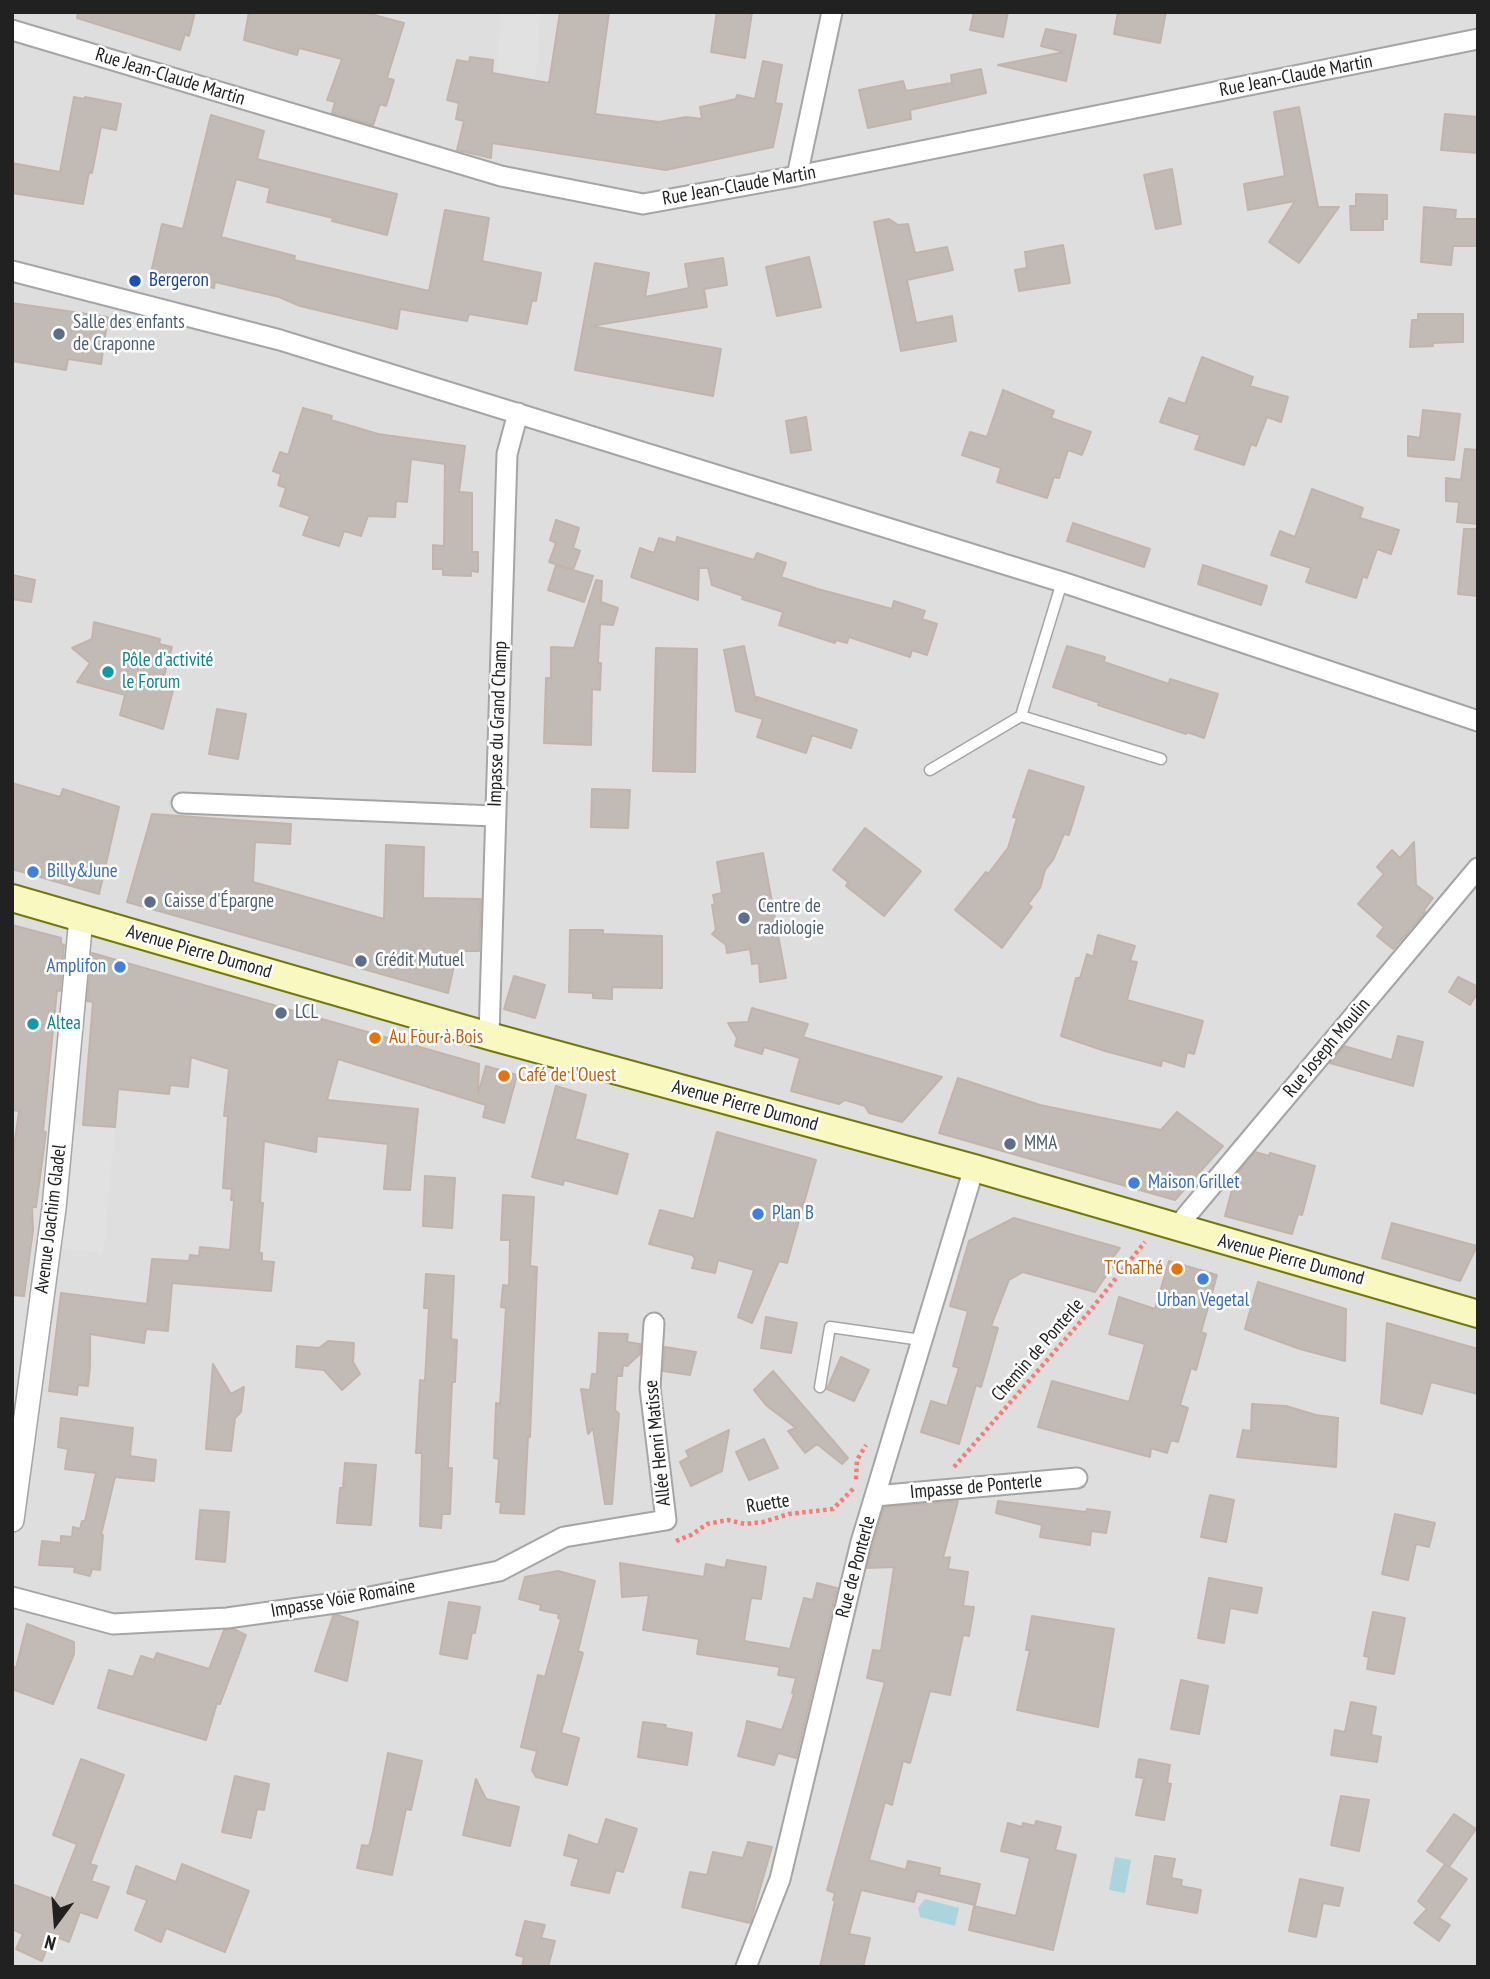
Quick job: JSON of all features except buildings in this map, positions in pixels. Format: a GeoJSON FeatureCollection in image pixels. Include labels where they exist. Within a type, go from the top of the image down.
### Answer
{"type":"FeatureCollection","features":[{"type":"Feature","properties":{"kind":"main road","name":"Avenue Pierre Dumond"},"geometry":{"type":"LineString","coordinates":[[12,898],[489,1036],[974,1168],[1478,1314]]}},
{"type":"Feature","properties":{"kind":"street"},"geometry":{"type":"LineString","coordinates":[[797,176],[832,12]]}},
{"type":"Feature","properties":{"kind":"street","name":"Rue Jean-Claude Martin"},"geometry":{"type":"LineString","coordinates":[[12,30],[501,176],[643,204],[797,176],[1478,39]]}},
{"type":"Feature","properties":{"kind":"street"},"geometry":{"type":"LineString","coordinates":[[12,271],[280,340],[518,413],[1062,582],[1478,721]]}},
{"type":"Feature","properties":{"kind":"street","name":"Impasse du Grand Champ"},"geometry":{"type":"LineString","coordinates":[[489,1036],[506,454],[518,413]]}},
{"type":"Feature","properties":{"kind":"street"},"geometry":{"type":"LineString","coordinates":[[182,803],[494,817]]}},
{"type":"Feature","properties":{"kind":"street","name":"Rue Joseph Moulin"},"geometry":{"type":"LineString","coordinates":[[1166,1225],[1478,868]]}},
{"type":"Feature","properties":{"kind":"street","name":"Avenue Joachim Gladel"},"geometry":{"type":"LineString","coordinates":[[12,1520],[54,1208],[81,918]]}},
{"type":"Feature","properties":{"kind":"street","name":"Rue de Ponterle"},"geometry":{"type":"LineString","coordinates":[[746,1967],[780,1879],[861,1542],[974,1168]]}},
{"type":"Feature","properties":{"kind":"street","name":"Allée Henri Matisse"},"geometry":{"type":"LineString","coordinates":[[654,1324],[650,1388],[666,1520]]}},
{"type":"Feature","properties":{"kind":"street","name":"Impasse de Ponterle"},"geometry":{"type":"LineString","coordinates":[[878,1486],[934,1491],[1077,1478]]}},
{"type":"Feature","properties":{"kind":"street","name":"Impasse Voie Romaine"},"geometry":{"type":"LineString","coordinates":[[12,1597],[113,1624],[238,1616],[350,1601],[499,1571],[564,1537],[666,1520]]}},
{"type":"Feature","properties":{"kind":"lane"},"geometry":{"type":"LineString","coordinates":[[930,770],[1021,716],[1062,582]]}},
{"type":"Feature","properties":{"kind":"lane"},"geometry":{"type":"LineString","coordinates":[[1021,716],[1161,759]]}},
{"type":"Feature","properties":{"kind":"lane"},"geometry":{"type":"LineString","coordinates":[[820,1387],[831,1327],[921,1340]]}},
{"type":"Feature","properties":{"kind":"path","name":"Chemin de Ponterle"},"geometry":{"type":"LineString","coordinates":[[934,1491],[1089,1312],[1144,1244],[1166,1225]]}},
{"type":"Feature","properties":{"kind":"path","name":"Ruette"},"geometry":{"type":"LineString","coordinates":[[665,1542],[691,1535],[707,1524],[728,1520],[745,1524],[763,1522],[789,1514],[833,1509],[855,1487],[878,1486]]}},
{"type":"Feature","properties":{"kind":"shaded area"},"geometry":{"type":"Polygon","coordinates":[[[12,12],[1478,12],[1478,1967],[12,1967],[12,12]]]}},
{"type":"Feature","properties":{"kind":"shaded area"},"geometry":{"type":"Polygon","coordinates":[[[501,12],[541,12],[535,79],[497,71],[501,12]]]}},
{"type":"Feature","properties":{"kind":"shaded area"},"geometry":{"type":"Polygon","coordinates":[[[62,1123],[115,1127],[103,1253],[48,1248],[62,1123]]]}},
{"type":"Feature","properties":{"kind":"water"},"geometry":{"type":"Polygon","coordinates":[[[1115,1857],[1131,1860],[1125,1893],[1109,1890],[1115,1857]]]}},
{"type":"Feature","properties":{"kind":"water"},"geometry":{"type":"Polygon","coordinates":[[[925,1899],[959,1908],[955,1926],[920,1917],[918,1908],[925,1899]]]}},
{"type":"Feature","properties":{"kind":"place","name":"Bergeron"},"geometry":{"type":"Point","coordinates":[135,281]}},
{"type":"Feature","properties":{"kind":"place","name":"Salle des enfants de Craponne"},"geometry":{"type":"Point","coordinates":[59,334]}},
{"type":"Feature","properties":{"kind":"place","name":"Pôle d'activité le Forum"},"geometry":{"type":"Point","coordinates":[108,672]}},
{"type":"Feature","properties":{"kind":"place","name":"Billy&June"},"geometry":{"type":"Point","coordinates":[33,872]}},
{"type":"Feature","properties":{"kind":"place","name":"Caisse d'Épargne"},"geometry":{"type":"Point","coordinates":[150,902]}},
{"type":"Feature","properties":{"kind":"place","name":"Centre de radiologie"},"geometry":{"type":"Point","coordinates":[744,918]}},
{"type":"Feature","properties":{"kind":"place","name":"Crédit Mutuel"},"geometry":{"type":"Point","coordinates":[361,961]}},
{"type":"Feature","properties":{"kind":"place","name":"Amplifon"},"geometry":{"type":"Point","coordinates":[120,967]}},
{"type":"Feature","properties":{"kind":"place","name":"LCL"},"geometry":{"type":"Point","coordinates":[281,1013]}},
{"type":"Feature","properties":{"kind":"place","name":"Altea"},"geometry":{"type":"Point","coordinates":[33,1024]}},
{"type":"Feature","properties":{"kind":"place","name":"Au Four à Bois"},"geometry":{"type":"Point","coordinates":[375,1038]}},
{"type":"Feature","properties":{"kind":"place","name":"Café de l'Ouest"},"geometry":{"type":"Point","coordinates":[504,1076]}},
{"type":"Feature","properties":{"kind":"place","name":"MMA"},"geometry":{"type":"Point","coordinates":[1010,1144]}},
{"type":"Feature","properties":{"kind":"place","name":"Maison Grillet"},"geometry":{"type":"Point","coordinates":[1134,1183]}},
{"type":"Feature","properties":{"kind":"place","name":"Plan B"},"geometry":{"type":"Point","coordinates":[758,1214]}},
{"type":"Feature","properties":{"kind":"place","name":"T'ChaThé"},"geometry":{"type":"Point","coordinates":[1177,1269]}},
{"type":"Feature","properties":{"kind":"place","name":"Urban Vegetal"},"geometry":{"type":"Point","coordinates":[1203,1279]}}]}
